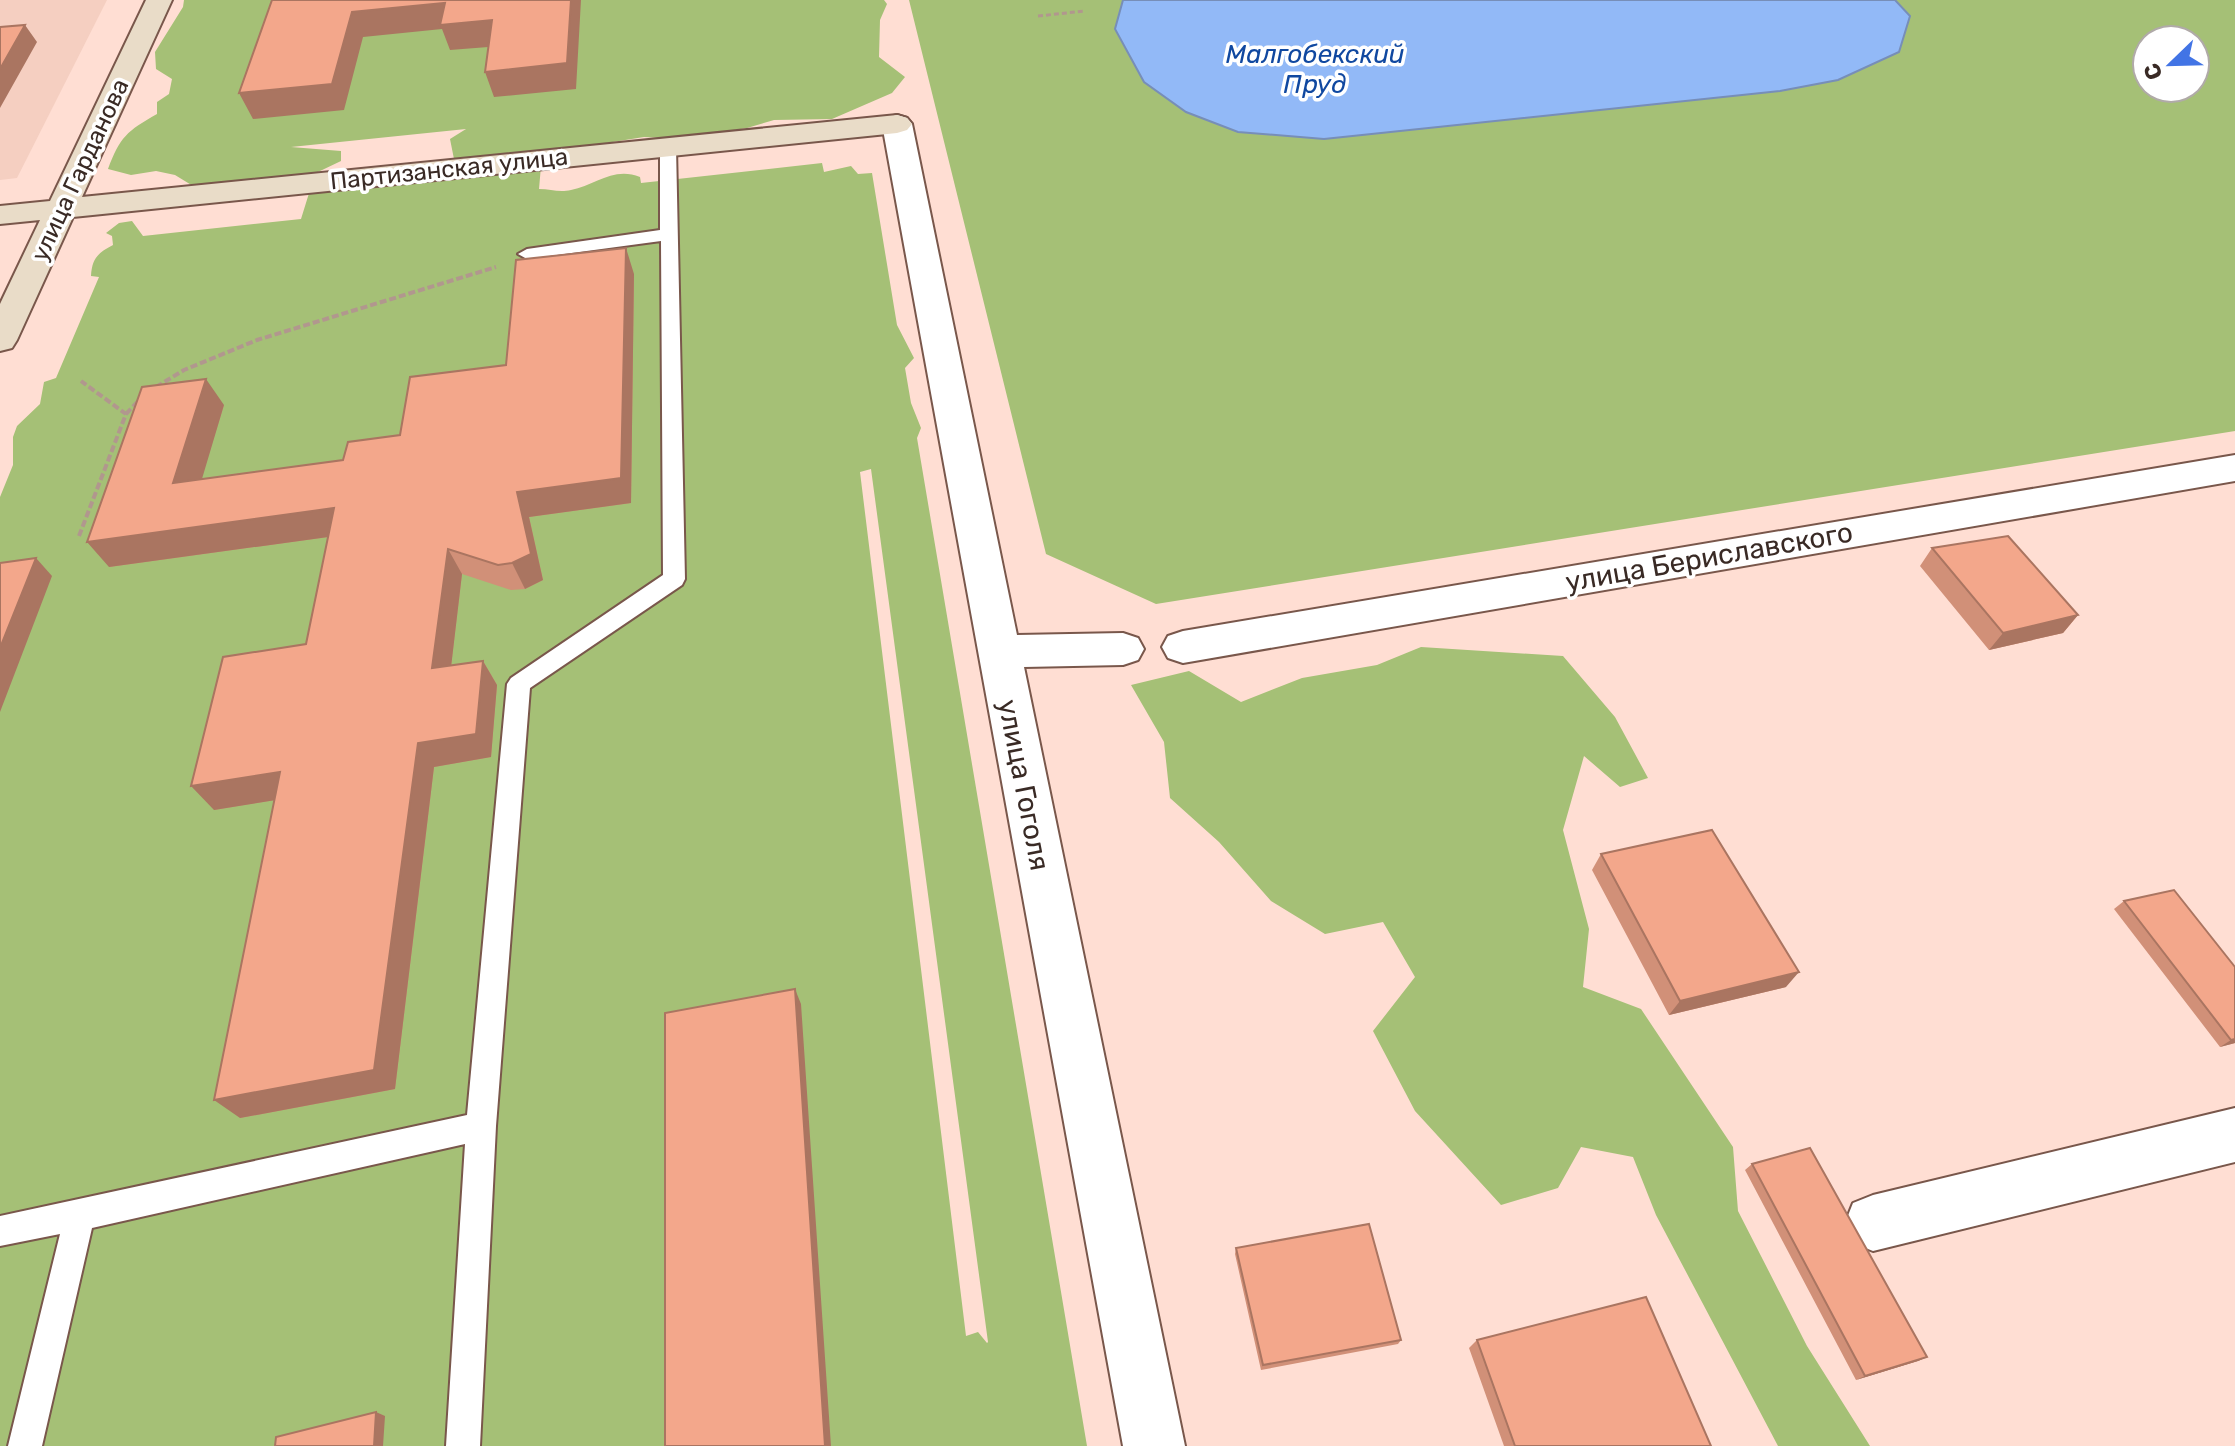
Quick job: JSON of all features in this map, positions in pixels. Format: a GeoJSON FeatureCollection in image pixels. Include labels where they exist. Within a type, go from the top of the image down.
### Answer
{"type":"FeatureCollection","features":[{"type":"Feature","properties":{"kind":"street","name":"улица Гарданова"},"geometry":{"type":"LineString","coordinates":[[0,340],[159,0]]}},
{"type":"Feature","properties":{"kind":"street","name":"Партизанская улица"},"geometry":{"type":"LineString","coordinates":[[0,215],[897,124]]}},
{"type":"Feature","properties":{"kind":"street","name":"улица Гоголя"},"geometry":{"type":"LineString","coordinates":[[897,124],[1154,1446]]}},
{"type":"Feature","properties":{"kind":"street","name":"улица Бериславского"},"geometry":{"type":"LineString","coordinates":[[1183,647],[2235,468]]}},
{"type":"Feature","properties":{"kind":"street"},"geometry":{"type":"LineString","coordinates":[[998,651],[1123,649]]}},
{"type":"Feature","properties":{"kind":"street"},"geometry":{"type":"LineString","coordinates":[[1873,1223],[2235,1135]]}},
{"type":"Feature","properties":{"kind":"lane"},"geometry":{"type":"LineString","coordinates":[[463,1446],[481,1126],[519,684],[674,579],[668,147]]}},
{"type":"Feature","properties":{"kind":"lane"},"geometry":{"type":"LineString","coordinates":[[527,254],[670,234]]}},
{"type":"Feature","properties":{"kind":"lane"},"geometry":{"type":"LineString","coordinates":[[0,1231],[481,1126]]}},
{"type":"Feature","properties":{"kind":"lane"},"geometry":{"type":"LineString","coordinates":[[25,1446],[80,1215]]}},
{"type":"Feature","properties":{"kind":"path"},"geometry":{"type":"LineString","coordinates":[[1038,16],[1085,11]]}},
{"type":"Feature","properties":{"kind":"path"},"geometry":{"type":"LineString","coordinates":[[79,536],[126,414],[137,399],[184,370],[257,340],[492,269],[527,254]]}},
{"type":"Feature","properties":{"kind":"path"},"geometry":{"type":"LineString","coordinates":[[81,381],[126,414]]}},
{"type":"Feature","properties":{"kind":"shaded area"},"geometry":{"type":"Polygon","coordinates":[[[0,0],[107,0],[17,178],[0,180],[0,0]]]}},
{"type":"Feature","properties":{"kind":"green space"},"geometry":{"type":"Polygon","coordinates":[[[184,0],[884,0],[887,4],[880,20],[879,57],[905,77],[892,93],[832,119],[774,120],[747,128],[679,139],[644,137],[575,148],[454,159],[450,139],[466,129],[291,147],[341,151],[341,161],[297,182],[193,186],[175,175],[156,171],[131,175],[108,169],[116,149],[126,136],[157,114],[157,102],[169,94],[172,79],[156,69],[155,52],[183,7],[184,0]]]}},
{"type":"Feature","properties":{"kind":"green space"},"geometry":{"type":"Polygon","coordinates":[[[909,0],[2235,0],[2235,431],[1156,604],[1046,554],[909,0]]]}},
{"type":"Feature","properties":{"kind":"green space"},"geometry":{"type":"Polygon","coordinates":[[[822,163],[824,172],[851,166],[858,174],[872,173],[897,325],[914,358],[905,368],[911,403],[921,428],[917,438],[1087,1446],[0,1446],[0,497],[13,465],[13,437],[17,426],[40,404],[44,382],[56,378],[99,277],[91,276],[94,260],[113,245],[112,236],[106,233],[119,223],[132,221],[143,236],[301,219],[310,190],[541,166],[539,189],[567,191],[622,174],[640,177],[641,183],[822,163]],[[871,469],[860,472],[966,1336],[978,1332],[988,1342],[871,469]]]}},
{"type":"Feature","properties":{"kind":"green space"},"geometry":{"type":"Polygon","coordinates":[[[1421,647],[1563,656],[1615,717],[1648,778],[1620,787],[1584,756],[1563,830],[1589,929],[1583,987],[1641,1009],[1733,1147],[1738,1211],[1807,1346],[1870,1446],[1778,1446],[1656,1215],[1633,1157],[1581,1147],[1558,1188],[1501,1205],[1415,1111],[1373,1031],[1415,977],[1383,922],[1325,934],[1271,901],[1219,842],[1170,798],[1164,742],[1131,685],[1189,671],[1241,702],[1302,678],[1377,665],[1421,647]]]}},
{"type":"Feature","properties":{"kind":"water","name":"Малгобекский Пруд"},"geometry":{"type":"Polygon","coordinates":[[[1123,0],[1895,0],[1910,16],[1899,52],[1838,80],[1780,91],[1324,139],[1238,132],[1186,112],[1144,82],[1115,29],[1123,0]]]}},
{"type":"Feature","properties":{"kind":"building"},"geometry":{"type":"Polygon","coordinates":[[[272,0],[571,0],[567,63],[485,72],[492,20],[440,25],[445,3],[352,12],[332,84],[239,93],[272,0]]]}},
{"type":"Feature","properties":{"kind":"building"},"geometry":{"type":"Polygon","coordinates":[[[25,25],[0,69],[0,27],[25,25]]]}},
{"type":"Feature","properties":{"kind":"building"},"geometry":{"type":"Polygon","coordinates":[[[626,248],[621,478],[517,492],[531,554],[512,563],[498,565],[448,549],[432,668],[483,661],[476,734],[418,743],[374,1070],[214,1100],[280,772],[191,786],[223,657],[306,644],[334,508],[87,542],[142,387],[206,379],[173,483],[343,460],[348,442],[400,435],[410,377],[506,365],[516,260],[626,248]]]}},
{"type":"Feature","properties":{"kind":"building"},"geometry":{"type":"Polygon","coordinates":[[[2008,536],[2078,615],[2003,633],[1932,548],[2008,536]]]}},
{"type":"Feature","properties":{"kind":"building"},"geometry":{"type":"Polygon","coordinates":[[[36,558],[0,648],[0,563],[36,558]]]}},
{"type":"Feature","properties":{"kind":"building"},"geometry":{"type":"Polygon","coordinates":[[[1712,830],[1799,972],[1680,1001],[1601,854],[1712,830]]]}},
{"type":"Feature","properties":{"kind":"building"},"geometry":{"type":"Polygon","coordinates":[[[2174,890],[2235,967],[2235,1039],[2231,1040],[2124,901],[2174,890]]]}},
{"type":"Feature","properties":{"kind":"building"},"geometry":{"type":"Polygon","coordinates":[[[795,989],[825,1446],[665,1446],[665,1013],[795,989]]]}},
{"type":"Feature","properties":{"kind":"building"},"geometry":{"type":"Polygon","coordinates":[[[1810,1148],[1927,1357],[1865,1376],[1752,1164],[1810,1148]]]}},
{"type":"Feature","properties":{"kind":"building"},"geometry":{"type":"Polygon","coordinates":[[[1369,1224],[1401,1340],[1263,1365],[1236,1248],[1369,1224]]]}},
{"type":"Feature","properties":{"kind":"building"},"geometry":{"type":"Polygon","coordinates":[[[1646,1297],[1711,1446],[1515,1446],[1477,1340],[1646,1297]]]}},
{"type":"Feature","properties":{"kind":"building"},"geometry":{"type":"Polygon","coordinates":[[[376,1412],[374,1446],[275,1446],[276,1437],[376,1412]]]}}]}
